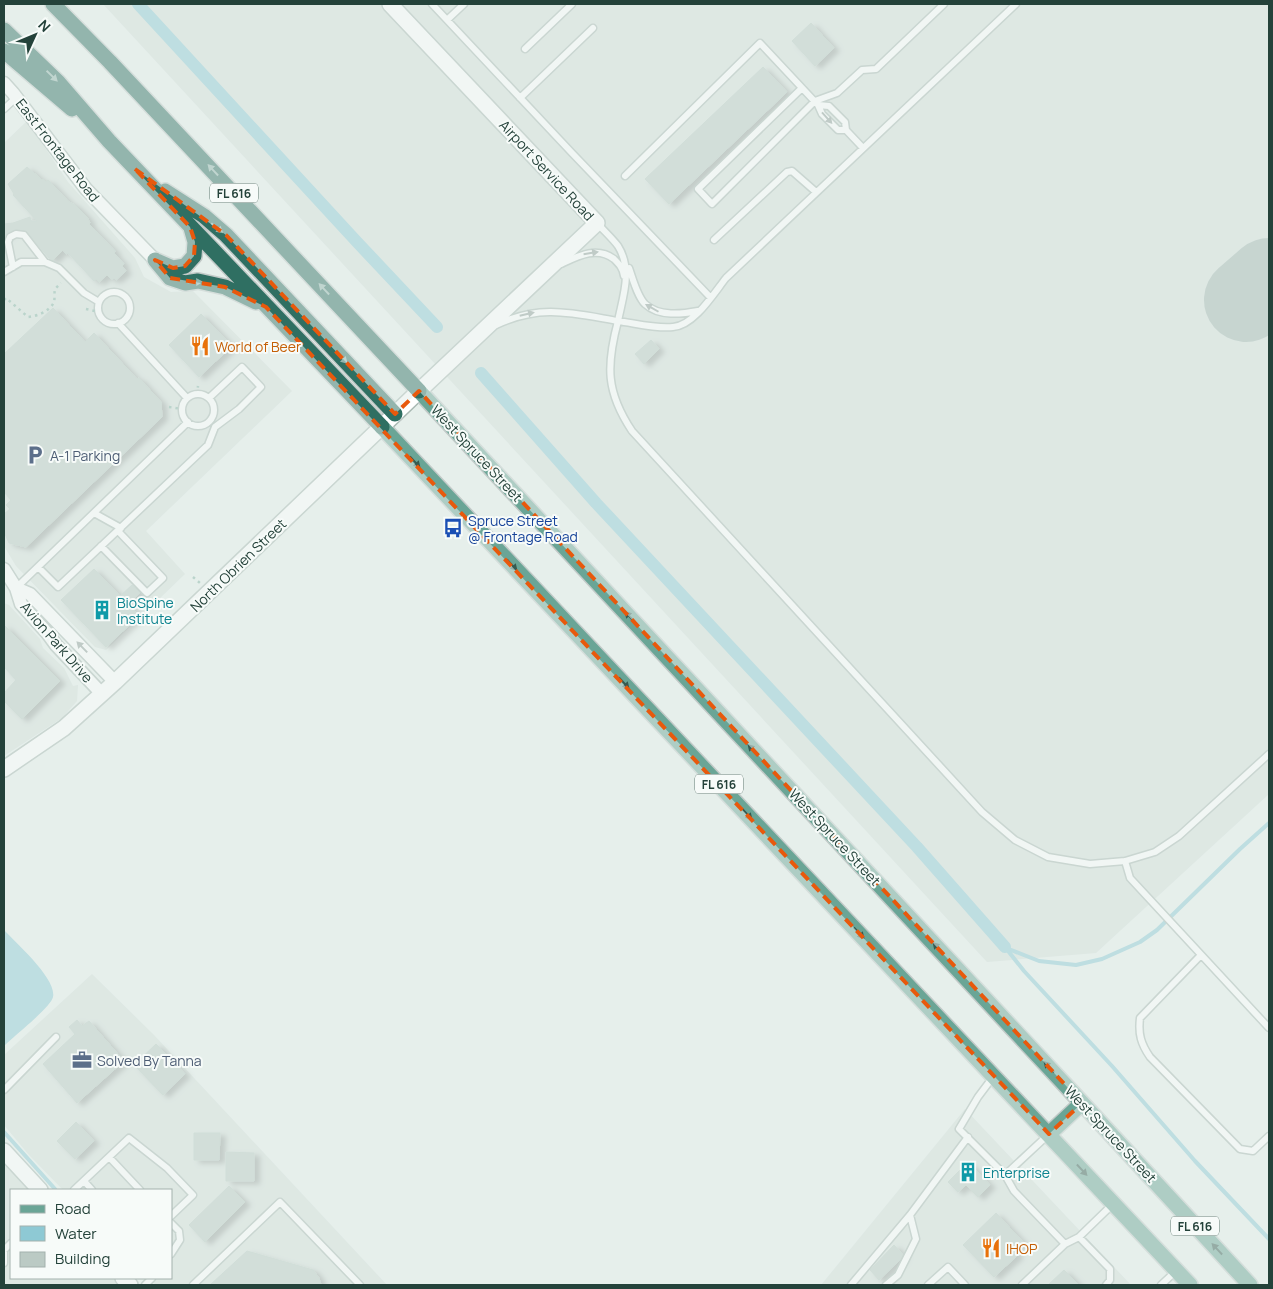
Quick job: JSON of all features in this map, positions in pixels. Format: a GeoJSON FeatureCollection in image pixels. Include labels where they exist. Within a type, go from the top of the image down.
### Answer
{"type":"FeatureCollection","features":[{"type":"Feature","properties":{"kind":"highway","name":"FL 616"},"geometry":{"type":"LineString","coordinates":[[53,4],[110,62],[419,391]]}},
{"type":"Feature","properties":{"kind":"highway"},"geometry":{"type":"LineString","coordinates":[[62,4],[110,62]]}},
{"type":"Feature","properties":{"kind":"highway","name":"FL 616"},"geometry":{"type":"LineString","coordinates":[[4,30],[58,82],[135,169],[382,427]]}},
{"type":"Feature","properties":{"kind":"highway"},"geometry":{"type":"LineString","coordinates":[[4,51],[109,141]]}},
{"type":"Feature","properties":{"kind":"highway"},"geometry":{"type":"LineString","coordinates":[[135,169],[204,216],[226,236],[396,414]]}},
{"type":"Feature","properties":{"kind":"highway"},"geometry":{"type":"LineString","coordinates":[[155,260],[172,268],[185,266],[194,256],[195,242],[190,227]]}},
{"type":"Feature","properties":{"kind":"highway"},"geometry":{"type":"LineString","coordinates":[[155,260],[170,278],[185,283],[198,281],[225,287],[266,307]]}},
{"type":"Feature","properties":{"kind":"main road","name":"West Spruce Street"},"geometry":{"type":"LineString","coordinates":[[419,391],[1250,1285]]}},
{"type":"Feature","properties":{"kind":"main road","name":"FL 616"},"geometry":{"type":"LineString","coordinates":[[382,427],[1190,1285]]}},
{"type":"Feature","properties":{"kind":"main road"},"geometry":{"type":"LineString","coordinates":[[1049,1134],[1082,1103]]}},
{"type":"Feature","properties":{"kind":"street","name":"Airport Service Road"},"geometry":{"type":"LineString","coordinates":[[390,4],[597,223],[419,391]]}},
{"type":"Feature","properties":{"kind":"street","name":"East Frontage Road"},"geometry":{"type":"LineString","coordinates":[[4,84],[86,188],[155,260]]}},
{"type":"Feature","properties":{"kind":"street","name":"North Obrien Street"},"geometry":{"type":"LineString","coordinates":[[4,769],[64,728],[102,694],[419,391]]}},
{"type":"Feature","properties":{"kind":"street","name":"Avion Park Drive"},"geometry":{"type":"LineString","coordinates":[[4,569],[16,588],[21,604],[102,694]]}},
{"type":"Feature","properties":{"kind":"street","name":"Avion Park Drive"},"geometry":{"type":"LineString","coordinates":[[16,588],[30,594],[115,682]]}},
{"type":"Feature","properties":{"kind":"street"},"geometry":{"type":"LineString","coordinates":[[4,1152],[39,1189]]}},
{"type":"Feature","properties":{"kind":"lane"},"geometry":{"type":"LineString","coordinates":[[432,4],[710,298]]}},
{"type":"Feature","properties":{"kind":"lane"},"geometry":{"type":"LineString","coordinates":[[447,20],[464,4]]}},
{"type":"Feature","properties":{"kind":"lane"},"geometry":{"type":"LineString","coordinates":[[524,49],[572,4]]}},
{"type":"Feature","properties":{"kind":"lane"},"geometry":{"type":"LineString","coordinates":[[802,88],[698,189],[712,204],[817,103],[837,93],[862,70],[876,69],[944,4]]}},
{"type":"Feature","properties":{"kind":"lane"},"geometry":{"type":"LineString","coordinates":[[482,332],[509,319],[531,312],[558,312],[618,322],[672,328],[685,323],[700,311],[726,278],[1016,4]]}},
{"type":"Feature","properties":{"kind":"lane"},"geometry":{"type":"LineString","coordinates":[[520,98],[593,28]]}},
{"type":"Feature","properties":{"kind":"lane"},"geometry":{"type":"LineString","coordinates":[[625,176],[760,43],[817,103],[822,114],[838,130],[846,130]]}},
{"type":"Feature","properties":{"kind":"lane"},"geometry":{"type":"LineString","coordinates":[[4,109],[16,97]]}},
{"type":"Feature","properties":{"kind":"lane"},"geometry":{"type":"LineString","coordinates":[[817,103],[830,106],[845,122],[846,130],[863,148]]}},
{"type":"Feature","properties":{"kind":"lane"},"geometry":{"type":"LineString","coordinates":[[714,240],[787,172],[792,171],[816,192]]}},
{"type":"Feature","properties":{"kind":"lane"},"geometry":{"type":"LineString","coordinates":[[597,223],[614,241],[622,254],[645,304],[659,312],[673,314],[700,311]]}},
{"type":"Feature","properties":{"kind":"lane"},"geometry":{"type":"LineString","coordinates":[[13,267],[8,242],[10,237],[16,234],[24,235],[45,262]]}},
{"type":"Feature","properties":{"kind":"lane"},"geometry":{"type":"LineString","coordinates":[[546,272],[584,254],[599,252],[608,254],[623,269],[626,285]]}},
{"type":"Feature","properties":{"kind":"lane"},"geometry":{"type":"LineString","coordinates":[[622,254],[627,271],[626,285],[612,345],[610,377],[614,398],[632,431],[982,812],[1015,840],[1048,857],[1090,864],[1125,861],[1155,852],[1179,836],[1269,754]]}},
{"type":"Feature","properties":{"kind":"lane"},"geometry":{"type":"LineString","coordinates":[[4,272],[21,262],[45,262],[59,268],[84,293],[99,302]]}},
{"type":"Feature","properties":{"kind":"lane"},"geometry":{"type":"LineString","coordinates":[[111,292],[122,294],[126,297],[130,307],[127,317],[118,323],[104,320],[99,311],[99,302],[106,294],[111,292]]}},
{"type":"Feature","properties":{"kind":"lane"},"geometry":{"type":"LineString","coordinates":[[118,323],[187,398]]}},
{"type":"Feature","properties":{"kind":"lane"},"geometry":{"type":"LineString","coordinates":[[38,567],[58,588],[208,445],[212,424],[215,410],[214,405],[209,398],[202,394],[187,398],[182,409],[184,418],[197,426],[202,426],[212,424],[239,410],[261,387],[242,368],[209,398]]}},
{"type":"Feature","properties":{"kind":"lane"},"geometry":{"type":"LineString","coordinates":[[16,588],[188,422]]}},
{"type":"Feature","properties":{"kind":"lane"},"geometry":{"type":"LineString","coordinates":[[94,513],[119,530],[163,578],[147,593],[102,546]]}},
{"type":"Feature","properties":{"kind":"lane"},"geometry":{"type":"LineString","coordinates":[[1125,861],[1130,878],[1269,1028]]}},
{"type":"Feature","properties":{"kind":"lane"},"geometry":{"type":"LineString","coordinates":[[1201,955],[1140,1018],[1138,1029],[1142,1044],[1150,1057],[1240,1149],[1253,1151],[1269,1136]]}},
{"type":"Feature","properties":{"kind":"lane"},"geometry":{"type":"LineString","coordinates":[[4,1090],[56,1036]]}},
{"type":"Feature","properties":{"kind":"lane"},"geometry":{"type":"LineString","coordinates":[[994,1076],[978,1097],[959,1128],[1005,1175],[1014,1191],[1065,1244]]}},
{"type":"Feature","properties":{"kind":"lane"},"geometry":{"type":"LineString","coordinates":[[1005,1175],[1049,1134]]}},
{"type":"Feature","properties":{"kind":"lane"},"geometry":{"type":"LineString","coordinates":[[851,1285],[910,1215],[968,1137]]}},
{"type":"Feature","properties":{"kind":"lane"},"geometry":{"type":"LineString","coordinates":[[75,1189],[129,1138],[167,1168],[193,1195],[172,1215]]}},
{"type":"Feature","properties":{"kind":"lane"},"geometry":{"type":"LineString","coordinates":[[109,1157],[139,1189]]}},
{"type":"Feature","properties":{"kind":"lane"},"geometry":{"type":"LineString","coordinates":[[84,1181],[91,1189]]}},
{"type":"Feature","properties":{"kind":"lane"},"geometry":{"type":"LineString","coordinates":[[193,1285],[280,1202],[360,1285]]}},
{"type":"Feature","properties":{"kind":"lane"},"geometry":{"type":"LineString","coordinates":[[1022,1285],[1065,1244],[1079,1237],[1114,1203]]}},
{"type":"Feature","properties":{"kind":"lane"},"geometry":{"type":"LineString","coordinates":[[886,1285],[898,1275],[916,1239],[910,1215]]}},
{"type":"Feature","properties":{"kind":"lane"},"geometry":{"type":"LineString","coordinates":[[172,1224],[179,1231],[180,1240],[172,1252]]}},
{"type":"Feature","properties":{"kind":"lane"},"geometry":{"type":"LineString","coordinates":[[1079,1237],[1110,1269],[1110,1280],[1106,1285]]}},
{"type":"Feature","properties":{"kind":"lane"},"geometry":{"type":"LineString","coordinates":[[4,1263],[4,1250],[10,1245]]}},
{"type":"Feature","properties":{"kind":"lane"},"geometry":{"type":"LineString","coordinates":[[928,1285],[948,1267],[965,1285]]}},
{"type":"Feature","properties":{"kind":"lane"},"geometry":{"type":"LineString","coordinates":[[1161,1285],[1177,1270]]}},
{"type":"Feature","properties":{"kind":"path"},"geometry":{"type":"LineString","coordinates":[[4,300],[6,298],[10,300],[28,317],[34,316],[49,308],[54,302],[55,289],[62,282]]}},
{"type":"Feature","properties":{"kind":"path"},"geometry":{"type":"LineString","coordinates":[[197,394],[198,386]]}},
{"type":"Feature","properties":{"kind":"path"},"geometry":{"type":"LineString","coordinates":[[169,407],[182,409]]}},
{"type":"Feature","properties":{"kind":"path"},"geometry":{"type":"LineString","coordinates":[[193,577],[201,584]]}},
{"type":"Feature","properties":{"kind":"highlighted area"},"geometry":{"type":"Polygon","coordinates":[[[135,169],[226,235],[395,414],[419,391],[1082,1103],[1049,1134],[266,307],[225,287],[170,278],[155,260],[173,268],[185,266],[194,256],[195,242],[190,227],[135,169]]]}},
{"type":"Feature","properties":{"kind":"shaded area"},"geometry":{"type":"Polygon","coordinates":[[[103,4],[1269,4],[1269,794],[1096,953],[987,962],[103,4]]]}},
{"type":"Feature","properties":{"kind":"shaded area"},"geometry":{"type":"Polygon","coordinates":[[[27,121],[68,182],[135,258],[144,277],[171,292],[193,291],[292,391],[146,531],[185,574],[106,650],[95,647],[16,566],[4,546],[4,143],[27,121]]]}},
{"type":"Feature","properties":{"kind":"shaded area"},"geometry":{"type":"Polygon","coordinates":[[[4,603],[9,605],[40,639],[43,648],[64,668],[73,686],[78,685],[77,701],[62,718],[4,756],[4,603]]]}},
{"type":"Feature","properties":{"kind":"shaded area"},"geometry":{"type":"Polygon","coordinates":[[[92,974],[154,1035],[387,1285],[156,1285],[149,1279],[172,1279],[172,1189],[62,1189],[29,1155],[4,1125],[4,1055],[92,974]]]}},
{"type":"Feature","properties":{"kind":"shaded area"},"geometry":{"type":"Polygon","coordinates":[[[965,1109],[1131,1285],[821,1285],[965,1109]]]}},
{"type":"Feature","properties":{"kind":"shaded area"},"geometry":{"type":"Polygon","coordinates":[[[4,1161],[30,1189],[10,1189],[10,1279],[114,1279],[120,1285],[4,1285],[4,1161]]]}},
{"type":"Feature","properties":{"kind":"water"},"geometry":{"type":"Polygon","coordinates":[[[4,930],[42,971],[53,989],[53,997],[39,1015],[4,1046],[4,930]]]}},
{"type":"Feature","properties":{"kind":"building"},"geometry":{"type":"Polygon","coordinates":[[[811,23],[834,48],[815,66],[792,41],[811,23]]]}},
{"type":"Feature","properties":{"kind":"building"},"geometry":{"type":"Polygon","coordinates":[[[763,67],[787,92],[669,204],[645,179],[763,67]]]}},
{"type":"Feature","properties":{"kind":"building"},"geometry":{"type":"Polygon","coordinates":[[[27,167],[42,180],[46,182],[48,180],[69,202],[75,205],[87,217],[89,224],[115,251],[114,253],[124,264],[122,266],[126,271],[116,280],[114,278],[112,280],[107,275],[99,282],[96,279],[94,281],[63,250],[53,260],[49,258],[25,230],[14,230],[7,233],[4,239],[4,224],[30,217],[31,221],[37,221],[13,195],[8,184],[27,167]]]}},
{"type":"Feature","properties":{"kind":"building"},"geometry":{"type":"Polygon","coordinates":[[[53,308],[85,342],[94,333],[137,379],[139,378],[161,402],[162,417],[26,547],[9,543],[4,532],[4,514],[10,509],[6,505],[11,500],[4,492],[4,354],[53,308]]]}},
{"type":"Feature","properties":{"kind":"building","name":"World of Beer"},"geometry":{"type":"Polygon","coordinates":[[[201,314],[232,346],[199,377],[169,345],[201,314]]]}},
{"type":"Feature","properties":{"kind":"building"},"geometry":{"type":"Polygon","coordinates":[[[651,340],[659,349],[644,364],[635,354],[651,340]]]}},
{"type":"Feature","properties":{"kind":"building","name":"BioSpine Institute"},"geometry":{"type":"Polygon","coordinates":[[[94,569],[120,596],[132,585],[140,593],[128,604],[139,616],[106,647],[61,600],[94,569]]]}},
{"type":"Feature","properties":{"kind":"building"},"geometry":{"type":"Polygon","coordinates":[[[4,625],[60,681],[22,719],[4,701],[4,693],[16,680],[4,667],[4,625]]]}},
{"type":"Feature","properties":{"kind":"building"},"geometry":{"type":"Polygon","coordinates":[[[77,1020],[82,1026],[89,1021],[124,1061],[77,1103],[43,1064],[75,1034],[69,1027],[77,1020]]]}},
{"type":"Feature","properties":{"kind":"building"},"geometry":{"type":"Polygon","coordinates":[[[156,1044],[185,1074],[163,1095],[134,1065],[156,1044]]]}},
{"type":"Feature","properties":{"kind":"building"},"geometry":{"type":"Polygon","coordinates":[[[76,1122],[94,1141],[75,1159],[57,1141],[76,1122]]]}},
{"type":"Feature","properties":{"kind":"building"},"geometry":{"type":"Polygon","coordinates":[[[194,1133],[220,1133],[219,1160],[194,1160],[194,1133]]]}},
{"type":"Feature","properties":{"kind":"building"},"geometry":{"type":"Polygon","coordinates":[[[226,1152],[254,1153],[254,1181],[226,1181],[226,1152]]]}},
{"type":"Feature","properties":{"kind":"building","name":"Enterprise"},"geometry":{"type":"Polygon","coordinates":[[[968,1162],[990,1185],[978,1197],[966,1185],[958,1192],[948,1182],[968,1162]]]}},
{"type":"Feature","properties":{"kind":"building"},"geometry":{"type":"Polygon","coordinates":[[[229,1186],[245,1202],[205,1242],[189,1225],[229,1186]]]}},
{"type":"Feature","properties":{"kind":"building","name":"IHOP"},"geometry":{"type":"Polygon","coordinates":[[[996,1213],[1023,1242],[1014,1251],[1018,1255],[994,1277],[963,1245],[996,1213]]]}},
{"type":"Feature","properties":{"kind":"building"},"geometry":{"type":"Polygon","coordinates":[[[894,1245],[903,1255],[879,1280],[870,1270],[894,1245]]]}},
{"type":"Feature","properties":{"kind":"building"},"geometry":{"type":"Polygon","coordinates":[[[247,1251],[313,1270],[319,1278],[321,1285],[210,1285],[247,1251]]]}},
{"type":"Feature","properties":{"kind":"building"},"geometry":{"type":"Polygon","coordinates":[[[1064,1270],[1079,1285],[1048,1285],[1064,1270]]]}},
{"type":"Feature","properties":{"kind":"waterway"},"geometry":{"type":"LineString","coordinates":[[138,4],[437,327]]}},
{"type":"Feature","properties":{"kind":"waterway"},"geometry":{"type":"LineString","coordinates":[[481,373],[596,503],[917,847],[1005,947]]}},
{"type":"Feature","properties":{"kind":"waterway"},"geometry":{"type":"LineString","coordinates":[[1006,948],[1039,961],[1076,965],[1102,959],[1140,942],[1157,930],[1269,823]]}},
{"type":"Feature","properties":{"kind":"waterway"},"geometry":{"type":"LineString","coordinates":[[1005,947],[1024,971],[1112,1066],[1195,1161],[1269,1239]]}},
{"type":"Feature","properties":{"kind":"waterway"},"geometry":{"type":"LineString","coordinates":[[4,1132],[55,1189]]}},
{"type":"Feature","properties":{"kind":"runway"},"geometry":{"type":"LineString","coordinates":[[1246,300],[1269,280]]}},
{"type":"Feature","properties":{"kind":"place","name":"World of Beer"},"geometry":{"type":"Point","coordinates":[200,346]}},
{"type":"Feature","properties":{"kind":"place","name":"A-1 Parking"},"geometry":{"type":"Point","coordinates":[35,455]}},
{"type":"Feature","properties":{"kind":"place","name":"Spruce Street @ Frontage Road"},"geometry":{"type":"Point","coordinates":[453,528]}},
{"type":"Feature","properties":{"kind":"place","name":"BioSpine Institute"},"geometry":{"type":"Point","coordinates":[102,610]}},
{"type":"Feature","properties":{"kind":"place","name":"Solved By Tanna"},"geometry":{"type":"Point","coordinates":[82,1060]}},
{"type":"Feature","properties":{"kind":"place","name":"Enterprise"},"geometry":{"type":"Point","coordinates":[968,1172]}},
{"type":"Feature","properties":{"kind":"place","name":"IHOP"},"geometry":{"type":"Point","coordinates":[991,1248]}}]}
